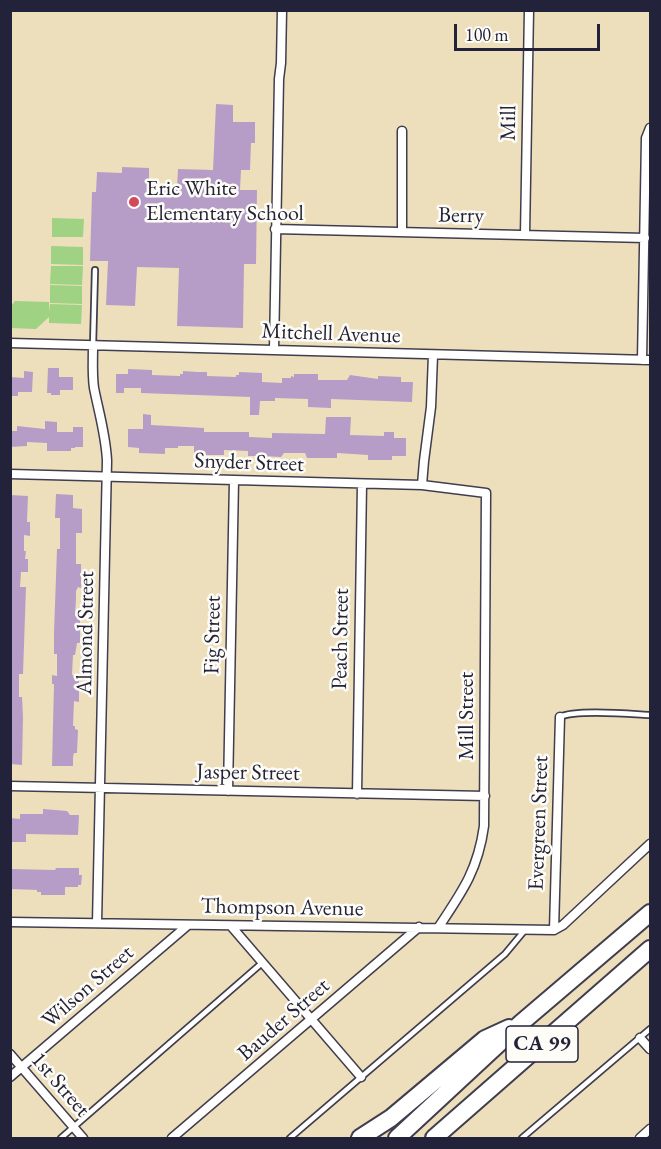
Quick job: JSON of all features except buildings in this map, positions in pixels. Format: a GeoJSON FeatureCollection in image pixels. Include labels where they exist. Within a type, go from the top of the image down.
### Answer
{"type":"FeatureCollection","features":[{"type":"Feature","properties":{"kind":"highway","name":"CA 99"},"geometry":{"type":"LineString","coordinates":[[397,1138],[521,1023],[651,913]]}},
{"type":"Feature","properties":{"kind":"highway","name":"CA 99"},"geometry":{"type":"LineString","coordinates":[[436,1138],[651,949]]}},
{"type":"Feature","properties":{"kind":"highway"},"geometry":{"type":"LineString","coordinates":[[360,1138],[391,1118],[485,1039],[521,1023]]}},
{"type":"Feature","properties":{"kind":"street"},"geometry":{"type":"LineString","coordinates":[[274,351],[282,10]]}},
{"type":"Feature","properties":{"kind":"street","name":"Mill"},"geometry":{"type":"LineString","coordinates":[[525,235],[529,10]]}},
{"type":"Feature","properties":{"kind":"street"},"geometry":{"type":"LineString","coordinates":[[646,360],[646,138],[651,128]]}},
{"type":"Feature","properties":{"kind":"street"},"geometry":{"type":"LineString","coordinates":[[402,131],[402,232]]}},
{"type":"Feature","properties":{"kind":"street","name":"Berry"},"geometry":{"type":"LineString","coordinates":[[276,229],[645,238]]}},
{"type":"Feature","properties":{"kind":"street","name":"Mitchell Avenue"},"geometry":{"type":"LineString","coordinates":[[10,344],[646,360]]}},
{"type":"Feature","properties":{"kind":"street","name":"Almond Street"},"geometry":{"type":"LineString","coordinates":[[93,345],[94,388],[106,437],[107,477],[97,923]]}},
{"type":"Feature","properties":{"kind":"street"},"geometry":{"type":"LineString","coordinates":[[422,485],[431,407],[433,355]]}},
{"type":"Feature","properties":{"kind":"street","name":"Snyder Street"},"geometry":{"type":"LineString","coordinates":[[10,474],[422,485],[486,493]]}},
{"type":"Feature","properties":{"kind":"street","name":"Fig Street"},"geometry":{"type":"LineString","coordinates":[[228,791],[234,480]]}},
{"type":"Feature","properties":{"kind":"street","name":"Peach Street"},"geometry":{"type":"LineString","coordinates":[[357,794],[362,484]]}},
{"type":"Feature","properties":{"kind":"street","name":"Mill Street"},"geometry":{"type":"LineString","coordinates":[[438,928],[462,892],[478,861],[484,826],[486,493]]}},
{"type":"Feature","properties":{"kind":"street","name":"Evergreen Street"},"geometry":{"type":"LineString","coordinates":[[554,930],[560,717]]}},
{"type":"Feature","properties":{"kind":"street","name":"Jasper Street"},"geometry":{"type":"LineString","coordinates":[[10,786],[485,796]]}},
{"type":"Feature","properties":{"kind":"street"},"geometry":{"type":"LineString","coordinates":[[554,930],[651,844]]}},
{"type":"Feature","properties":{"kind":"street","name":"Thompson Avenue"},"geometry":{"type":"LineString","coordinates":[[10,922],[554,930]]}},
{"type":"Feature","properties":{"kind":"street","name":"Wilson Street"},"geometry":{"type":"LineString","coordinates":[[10,1077],[188,925]]}},
{"type":"Feature","properties":{"kind":"street"},"geometry":{"type":"LineString","coordinates":[[231,926],[361,1077]]}},
{"type":"Feature","properties":{"kind":"street","name":"Bauder Street"},"geometry":{"type":"LineString","coordinates":[[172,1138],[312,1021],[419,927]]}},
{"type":"Feature","properties":{"kind":"street"},"geometry":{"type":"LineString","coordinates":[[640,1038],[651,1049]]}},
{"type":"Feature","properties":{"kind":"street","name":"1st Street"},"geometry":{"type":"LineString","coordinates":[[10,1054],[83,1138]]}},
{"type":"Feature","properties":{"kind":"street"},"geometry":{"type":"LineString","coordinates":[[640,1138],[651,1129]]}},
{"type":"Feature","properties":{"kind":"lane"},"geometry":{"type":"LineString","coordinates":[[93,345],[95,270]]}},
{"type":"Feature","properties":{"kind":"lane"},"geometry":{"type":"LineString","coordinates":[[560,717],[579,713],[651,715]]}},
{"type":"Feature","properties":{"kind":"lane"},"geometry":{"type":"LineString","coordinates":[[290,1138],[505,954],[525,930]]}},
{"type":"Feature","properties":{"kind":"lane"},"geometry":{"type":"LineString","coordinates":[[61,1138],[262,963]]}},
{"type":"Feature","properties":{"kind":"lane"},"geometry":{"type":"LineString","coordinates":[[522,1138],[651,1029]]}},
{"type":"Feature","properties":{"kind":"green space"},"geometry":{"type":"Polygon","coordinates":[[[52,218],[84,219],[83,237],[52,237],[52,218]]]}},
{"type":"Feature","properties":{"kind":"green space"},"geometry":{"type":"Polygon","coordinates":[[[51,246],[83,247],[83,265],[51,264],[51,246]]]}},
{"type":"Feature","properties":{"kind":"green space"},"geometry":{"type":"Polygon","coordinates":[[[51,266],[83,266],[82,285],[50,284],[51,266]]]}},
{"type":"Feature","properties":{"kind":"green space"},"geometry":{"type":"Polygon","coordinates":[[[50,285],[82,286],[82,304],[50,303],[50,285]]]}},
{"type":"Feature","properties":{"kind":"green space"},"geometry":{"type":"Polygon","coordinates":[[[15,301],[49,302],[49,313],[50,304],[82,305],[81,324],[49,323],[49,317],[36,329],[11,328],[11,306],[15,301]]]}},
{"type":"Feature","properties":{"kind":"place","name":"Eric White Elementary School"},"geometry":{"type":"Point","coordinates":[134,202]}}]}
